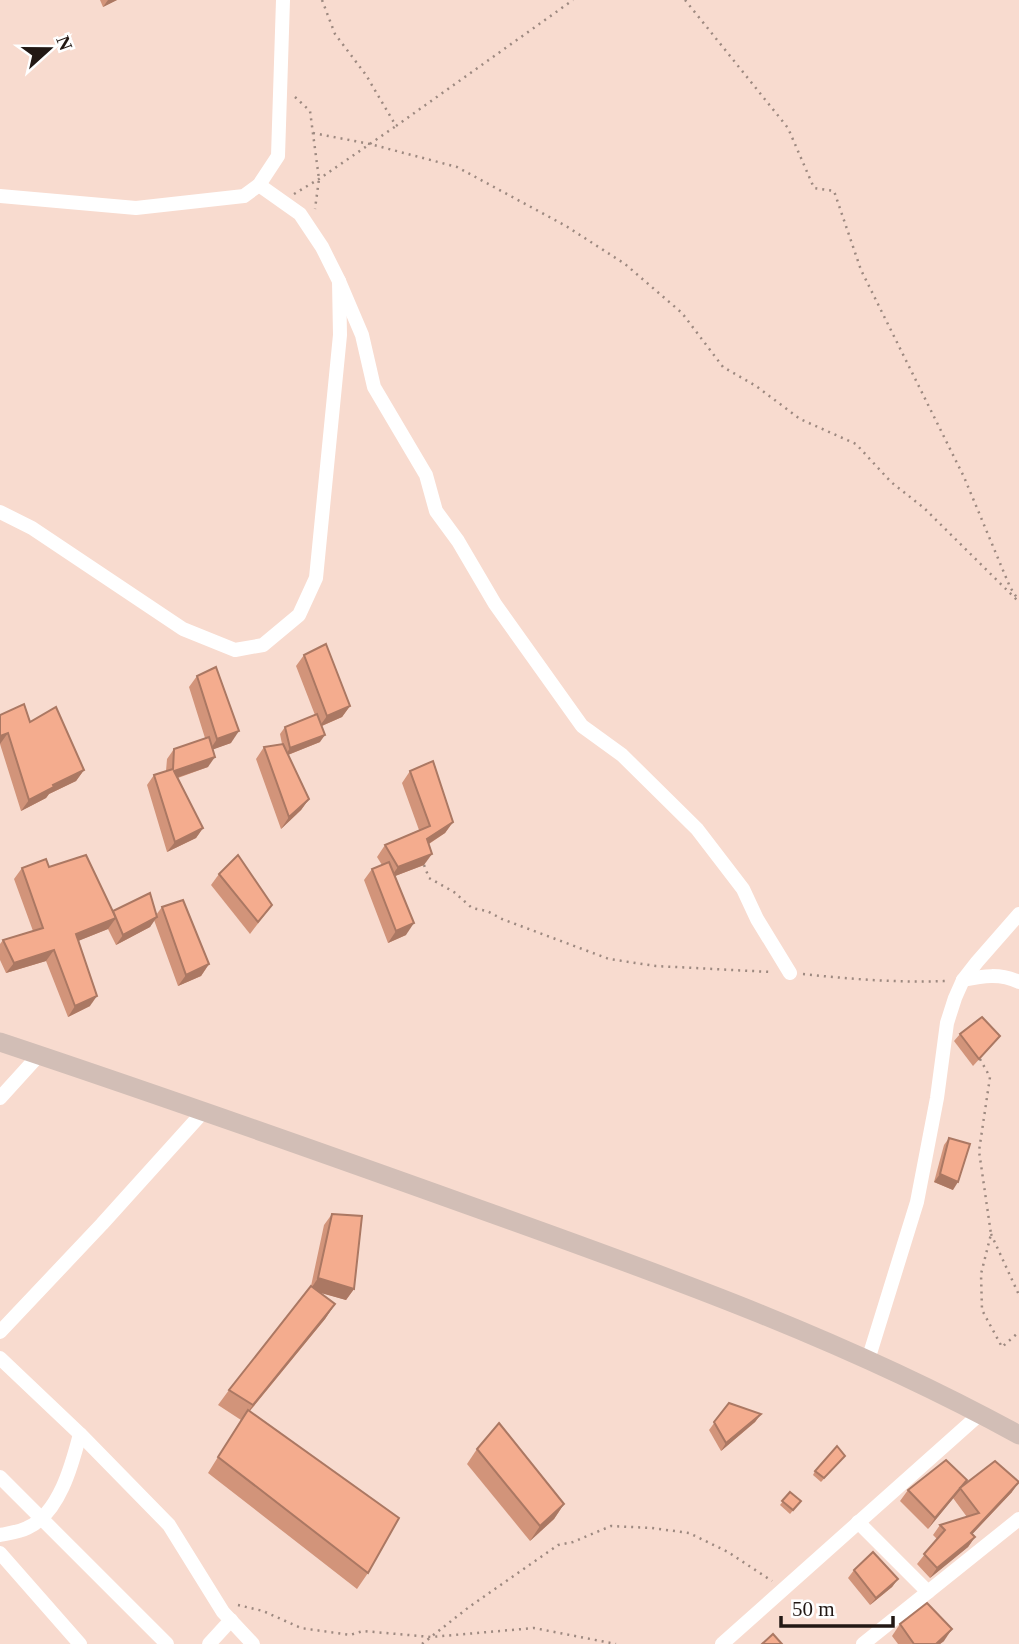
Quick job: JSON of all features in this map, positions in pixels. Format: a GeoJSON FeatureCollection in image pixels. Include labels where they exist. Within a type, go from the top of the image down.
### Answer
{"type":"FeatureCollection","features":[{"type":"Feature","properties":{"kind":"main road"},"geometry":{"type":"LineString","coordinates":[[0,1042],[204,1111],[625,1261],[778,1321],[868,1360],[1019,1435]]}},
{"type":"Feature","properties":{"kind":"street"},"geometry":{"type":"LineString","coordinates":[[0,196],[136,208],[244,196],[259,185],[278,156],[283,0]]}},
{"type":"Feature","properties":{"kind":"street"},"geometry":{"type":"LineString","coordinates":[[259,185],[299,214],[322,247],[362,335],[374,387],[426,475],[436,510],[458,541],[495,604],[582,726],[622,755],[697,828],[743,889],[757,919],[790,973]]}},
{"type":"Feature","properties":{"kind":"street"},"geometry":{"type":"LineString","coordinates":[[0,512],[32,528],[183,629],[235,650],[263,645],[299,615],[316,578],[340,335],[339,281]]}},
{"type":"Feature","properties":{"kind":"street"},"geometry":{"type":"LineString","coordinates":[[868,1360],[917,1202],[937,1098],[947,1023],[963,980],[1019,914]]}},
{"type":"Feature","properties":{"kind":"street"},"geometry":{"type":"LineString","coordinates":[[963,980],[998,976],[1019,982]]}},
{"type":"Feature","properties":{"kind":"street"},"geometry":{"type":"LineString","coordinates":[[0,1098],[39,1055]]}},
{"type":"Feature","properties":{"kind":"street"},"geometry":{"type":"LineString","coordinates":[[0,1332],[204,1111]]}},
{"type":"Feature","properties":{"kind":"street"},"geometry":{"type":"LineString","coordinates":[[0,1358],[80,1434],[169,1525],[215,1600],[253,1644]]}},
{"type":"Feature","properties":{"kind":"street"},"geometry":{"type":"LineString","coordinates":[[722,1644],[981,1414]]}},
{"type":"Feature","properties":{"kind":"street"},"geometry":{"type":"LineString","coordinates":[[0,1535],[27,1529],[52,1509],[80,1434]]}},
{"type":"Feature","properties":{"kind":"street"},"geometry":{"type":"LineString","coordinates":[[0,1477],[40,1520],[167,1644]]}},
{"type":"Feature","properties":{"kind":"street"},"geometry":{"type":"LineString","coordinates":[[863,1644],[1019,1519]]}},
{"type":"Feature","properties":{"kind":"street"},"geometry":{"type":"LineString","coordinates":[[858,1522],[929,1591]]}},
{"type":"Feature","properties":{"kind":"street"},"geometry":{"type":"LineString","coordinates":[[0,1553],[80,1644]]}},
{"type":"Feature","properties":{"kind":"street"},"geometry":{"type":"LineString","coordinates":[[209,1644],[231,1620]]}},
{"type":"Feature","properties":{"kind":"path"},"geometry":{"type":"LineString","coordinates":[[322,0],[335,34],[366,75],[396,126]]}},
{"type":"Feature","properties":{"kind":"path"},"geometry":{"type":"LineString","coordinates":[[281,201],[370,144],[573,0]]}},
{"type":"Feature","properties":{"kind":"path"},"geometry":{"type":"LineString","coordinates":[[685,0],[788,128],[814,188],[834,191],[860,270],[964,477],[1010,587],[1019,601]]}},
{"type":"Feature","properties":{"kind":"path"},"geometry":{"type":"LineString","coordinates":[[280,82],[310,111],[319,179],[312,232]]}},
{"type":"Feature","properties":{"kind":"path"},"geometry":{"type":"LineString","coordinates":[[313,133],[370,144],[457,167],[566,226],[625,264],[682,313],[723,367],[756,386],[800,419],[856,444],[891,482],[924,508],[1019,601]]}},
{"type":"Feature","properties":{"kind":"path"},"geometry":{"type":"LineString","coordinates":[[424,865],[429,878],[454,892],[472,908],[610,959],[656,966],[790,973],[857,980],[963,980]]}},
{"type":"Feature","properties":{"kind":"path"},"geometry":{"type":"LineString","coordinates":[[980,1059],[990,1077],[979,1151],[990,1234],[1019,1295]]}},
{"type":"Feature","properties":{"kind":"path"},"geometry":{"type":"LineString","coordinates":[[990,1234],[981,1274],[982,1310],[1002,1347],[1019,1332]]}},
{"type":"Feature","properties":{"kind":"path"},"geometry":{"type":"LineString","coordinates":[[422,1644],[469,1607],[558,1545],[573,1542],[611,1526],[689,1533],[727,1552],[784,1588]]}},
{"type":"Feature","properties":{"kind":"path"},"geometry":{"type":"LineString","coordinates":[[215,1600],[263,1611],[301,1628],[350,1635],[363,1631],[430,1637],[534,1628],[616,1644]]}},
{"type":"Feature","properties":{"kind":"building"},"geometry":{"type":"Polygon","coordinates":[[[326,644],[350,706],[327,716],[304,655],[326,644]]]}},
{"type":"Feature","properties":{"kind":"building"},"geometry":{"type":"Polygon","coordinates":[[[216,667],[239,731],[217,739],[197,676],[216,667]]]}},
{"type":"Feature","properties":{"kind":"building"},"geometry":{"type":"Polygon","coordinates":[[[24,704],[30,722],[56,707],[84,770],[29,800],[8,733],[0,736],[0,715],[24,704]]]}},
{"type":"Feature","properties":{"kind":"building"},"geometry":{"type":"Polygon","coordinates":[[[317,714],[325,735],[290,748],[285,727],[317,714]]]}},
{"type":"Feature","properties":{"kind":"building"},"geometry":{"type":"Polygon","coordinates":[[[209,737],[215,757],[174,771],[203,828],[175,842],[154,775],[173,769],[174,749],[209,737]]]}},
{"type":"Feature","properties":{"kind":"building"},"geometry":{"type":"Polygon","coordinates":[[[283,744],[309,799],[289,817],[264,747],[283,744]]]}},
{"type":"Feature","properties":{"kind":"building"},"geometry":{"type":"Polygon","coordinates":[[[433,761],[453,822],[427,839],[432,854],[398,867],[385,845],[430,826],[410,771],[433,761]]]}},
{"type":"Feature","properties":{"kind":"building"},"geometry":{"type":"Polygon","coordinates":[[[86,855],[116,918],[76,934],[97,996],[75,1006],[54,950],[14,963],[3,940],[43,928],[22,868],[46,859],[49,867],[86,855]]]}},
{"type":"Feature","properties":{"kind":"building"},"geometry":{"type":"Polygon","coordinates":[[[238,855],[272,905],[258,922],[219,874],[238,855]]]}},
{"type":"Feature","properties":{"kind":"building"},"geometry":{"type":"Polygon","coordinates":[[[389,862],[414,923],[396,931],[372,869],[389,862]]]}},
{"type":"Feature","properties":{"kind":"building"},"geometry":{"type":"Polygon","coordinates":[[[150,893],[157,917],[123,935],[113,911],[150,893]]]}},
{"type":"Feature","properties":{"kind":"building"},"geometry":{"type":"Polygon","coordinates":[[[183,900],[209,964],[186,975],[162,907],[183,900]]]}},
{"type":"Feature","properties":{"kind":"building"},"geometry":{"type":"Polygon","coordinates":[[[982,1017],[1000,1036],[979,1059],[960,1034],[982,1017]]]}},
{"type":"Feature","properties":{"kind":"building"},"geometry":{"type":"Polygon","coordinates":[[[949,1138],[970,1144],[958,1182],[940,1174],[949,1138]]]}},
{"type":"Feature","properties":{"kind":"building"},"geometry":{"type":"Polygon","coordinates":[[[332,1214],[362,1216],[354,1289],[318,1278],[332,1214]]]}},
{"type":"Feature","properties":{"kind":"building"},"geometry":{"type":"Polygon","coordinates":[[[311,1286],[335,1304],[253,1405],[229,1390],[311,1286]]]}},
{"type":"Feature","properties":{"kind":"building"},"geometry":{"type":"Polygon","coordinates":[[[729,1403],[761,1414],[726,1443],[714,1422],[729,1403]]]}},
{"type":"Feature","properties":{"kind":"building"},"geometry":{"type":"Polygon","coordinates":[[[248,1410],[399,1518],[368,1573],[218,1457],[248,1410]]]}},
{"type":"Feature","properties":{"kind":"building"},"geometry":{"type":"Polygon","coordinates":[[[499,1423],[564,1504],[540,1526],[477,1449],[499,1423]]]}},
{"type":"Feature","properties":{"kind":"building"},"geometry":{"type":"Polygon","coordinates":[[[837,1446],[845,1456],[824,1478],[815,1471],[837,1446]]]}},
{"type":"Feature","properties":{"kind":"building"},"geometry":{"type":"Polygon","coordinates":[[[946,1460],[967,1480],[935,1518],[908,1490],[946,1460]]]}},
{"type":"Feature","properties":{"kind":"building"},"geometry":{"type":"Polygon","coordinates":[[[995,1461],[1019,1482],[971,1533],[975,1537],[937,1568],[924,1554],[945,1530],[940,1525],[979,1513],[960,1488],[995,1461]]]}},
{"type":"Feature","properties":{"kind":"building"},"geometry":{"type":"Polygon","coordinates":[[[790,1492],[801,1501],[793,1510],[782,1501],[790,1492]]]}},
{"type":"Feature","properties":{"kind":"building"},"geometry":{"type":"Polygon","coordinates":[[[873,1552],[898,1579],[876,1598],[854,1570],[873,1552]]]}},
{"type":"Feature","properties":{"kind":"building"},"geometry":{"type":"Polygon","coordinates":[[[927,1603],[952,1629],[936,1644],[914,1644],[900,1624],[927,1603]]]}},
{"type":"Feature","properties":{"kind":"building"},"geometry":{"type":"Polygon","coordinates":[[[773,1634],[782,1644],[762,1644],[773,1634]]]}}]}
